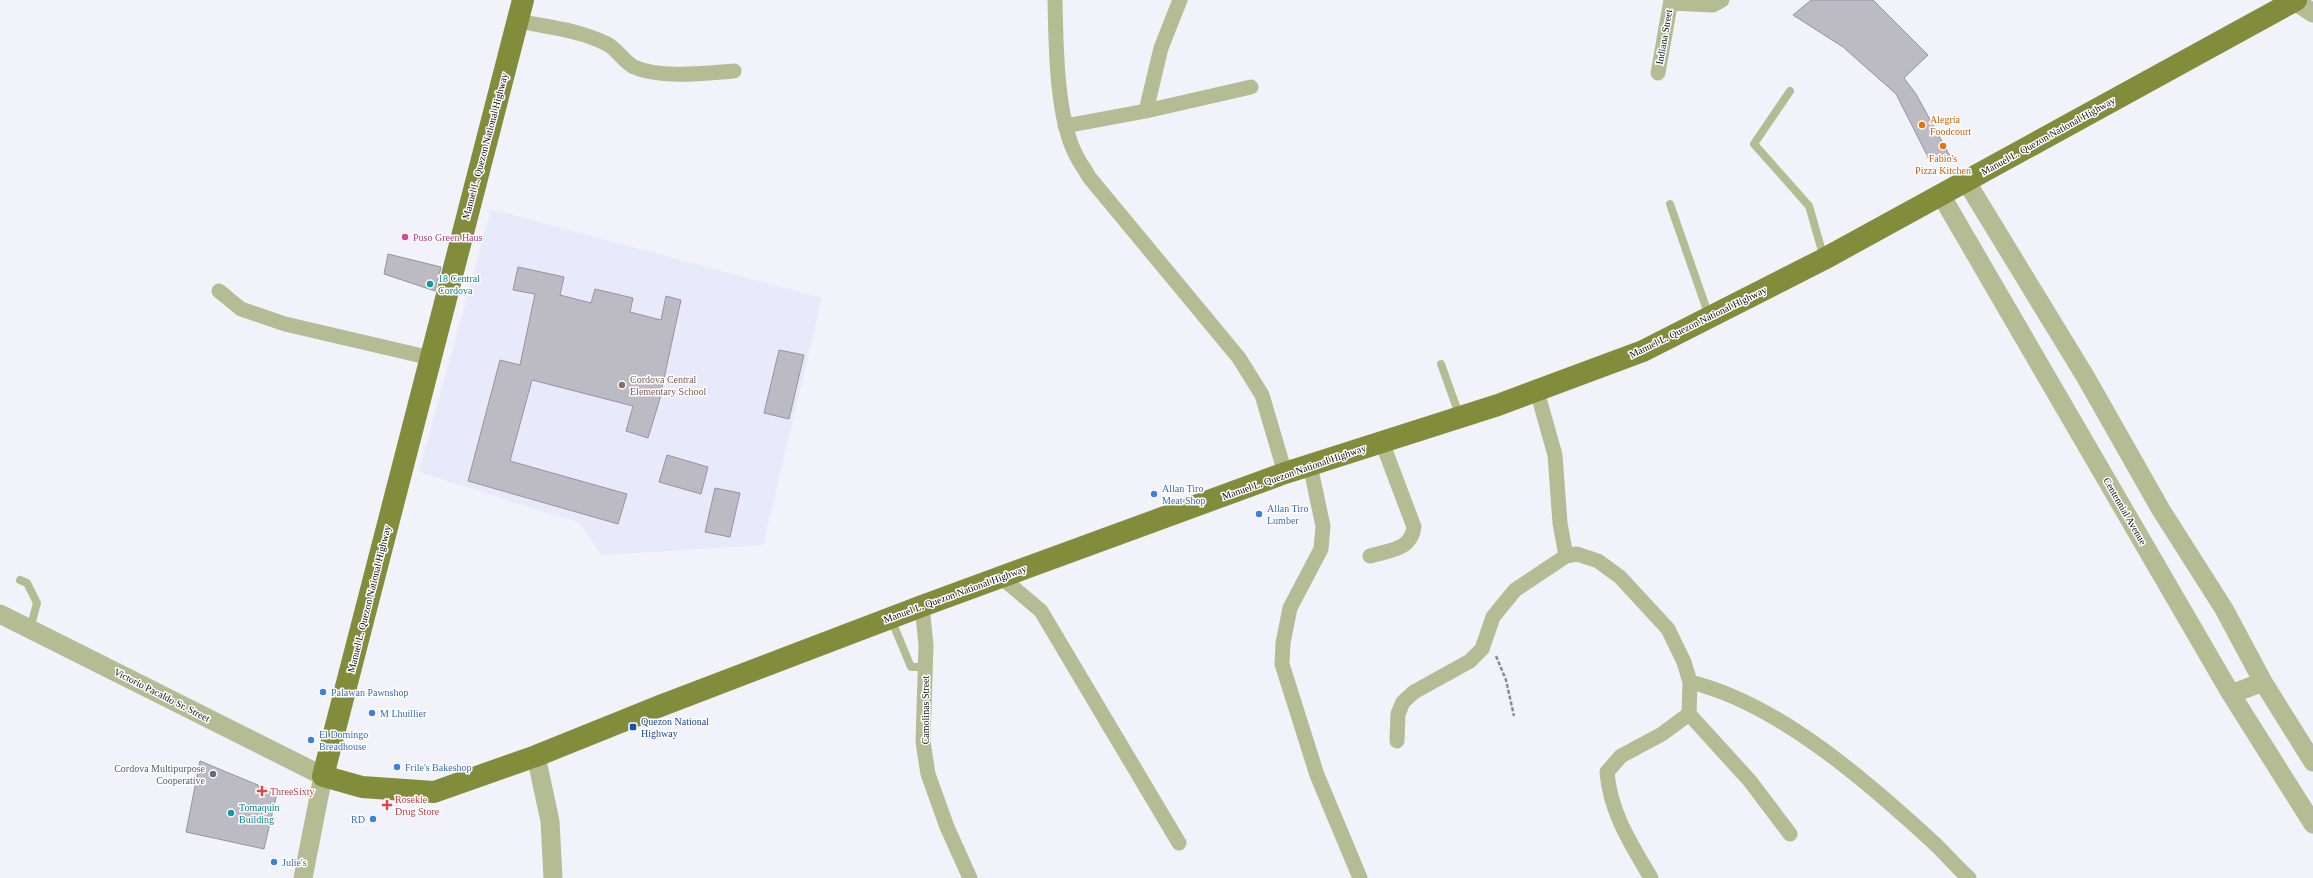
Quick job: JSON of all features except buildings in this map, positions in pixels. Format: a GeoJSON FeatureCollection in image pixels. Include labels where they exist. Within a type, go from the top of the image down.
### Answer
{"type":"FeatureCollection","features":[{"type":"Feature","properties":{"kind":"main road","name":"Manuel L. Quezon National Highway"},"geometry":{"type":"LineString","coordinates":[[521,10],[323,776],[362,787],[434,792],[536,756],[660,706],[922,606],[1285,473],[1537,391],[1643,351],[1824,259],[2295,0]]}},
{"type":"Feature","properties":{"kind":"street"},"geometry":{"type":"LineString","coordinates":[[1055,0],[1056,49],[1065,126],[1075,154],[1090,177],[1239,358],[1262,396],[1285,473]]}},
{"type":"Feature","properties":{"kind":"street"},"geometry":{"type":"LineString","coordinates":[[1146,112],[1161,48],[1180,0]]}},
{"type":"Feature","properties":{"kind":"street"},"geometry":{"type":"LineString","coordinates":[[1671,1],[1713,5],[1722,0]]}},
{"type":"Feature","properties":{"kind":"street"},"geometry":{"type":"LineString","coordinates":[[2295,0],[2313,13]]}},
{"type":"Feature","properties":{"kind":"street","name":"Indiana Street"},"geometry":{"type":"LineString","coordinates":[[1658,73],[1671,1]]}},
{"type":"Feature","properties":{"kind":"street"},"geometry":{"type":"LineString","coordinates":[[521,10],[608,44],[635,68],[650,71],[705,73],[734,71]]}},
{"type":"Feature","properties":{"kind":"street"},"geometry":{"type":"LineString","coordinates":[[1065,126],[1146,112],[1251,87]]}},
{"type":"Feature","properties":{"kind":"street"},"geometry":{"type":"LineString","coordinates":[[1966,181],[2085,376],[2161,510],[2224,610],[2263,682],[2313,762]]}},
{"type":"Feature","properties":{"kind":"street","name":"Centennial Avenue"},"geometry":{"type":"LineString","coordinates":[[1941,196],[2231,694],[2313,824]]}},
{"type":"Feature","properties":{"kind":"street"},"geometry":{"type":"LineString","coordinates":[[219,291],[241,309],[284,324],[430,358]]}},
{"type":"Feature","properties":{"kind":"street"},"geometry":{"type":"LineString","coordinates":[[1537,391],[1555,455],[1560,524],[1566,556]]}},
{"type":"Feature","properties":{"kind":"street"},"geometry":{"type":"LineString","coordinates":[[1370,556],[1406,545],[1413,538],[1414,527],[1382,442]]}},
{"type":"Feature","properties":{"kind":"street"},"geometry":{"type":"LineString","coordinates":[[1310,465],[1322,526],[1321,549],[1290,608],[1283,642],[1282,664],[1317,775],[1360,878]]}},
{"type":"Feature","properties":{"kind":"street"},"geometry":{"type":"LineString","coordinates":[[1397,741],[1398,714],[1403,702],[1414,692],[1470,661],[1482,648],[1492,617],[1516,590],[1566,556],[1577,554],[1598,561],[1620,577],[1668,629],[1684,662],[1690,682],[1689,714],[1750,781],[1790,834]]}},
{"type":"Feature","properties":{"kind":"street"},"geometry":{"type":"LineString","coordinates":[[1001,577],[1041,611],[1179,843]]}},
{"type":"Feature","properties":{"kind":"street","name":"Camolinas Street"},"geometry":{"type":"LineString","coordinates":[[922,606],[926,645],[923,742],[928,774],[947,827],[970,878]]}},
{"type":"Feature","properties":{"kind":"street","name":"Victorio Pacaldo Sr. Street"},"geometry":{"type":"LineString","coordinates":[[0,614],[323,776]]}},
{"type":"Feature","properties":{"kind":"street"},"geometry":{"type":"LineString","coordinates":[[1690,682],[1710,687],[1785,723],[1856,776],[1935,844],[1969,878]]}},
{"type":"Feature","properties":{"kind":"street"},"geometry":{"type":"LineString","coordinates":[[2231,694],[2263,682]]}},
{"type":"Feature","properties":{"kind":"street"},"geometry":{"type":"LineString","coordinates":[[1651,878],[1616,817],[1609,792],[1608,772],[1621,756],[1662,734],[1689,714]]}},
{"type":"Feature","properties":{"kind":"street"},"geometry":{"type":"LineString","coordinates":[[536,756],[550,821],[553,878]]}},
{"type":"Feature","properties":{"kind":"street"},"geometry":{"type":"LineString","coordinates":[[303,878],[323,776]]}},
{"type":"Feature","properties":{"kind":"lane"},"geometry":{"type":"LineString","coordinates":[[1790,91],[1754,144],[1809,206],[1824,259]]}},
{"type":"Feature","properties":{"kind":"lane"},"geometry":{"type":"LineString","coordinates":[[1670,204],[1710,318]]}},
{"type":"Feature","properties":{"kind":"lane"},"geometry":{"type":"LineString","coordinates":[[1441,364],[1460,417]]}},
{"type":"Feature","properties":{"kind":"lane"},"geometry":{"type":"LineString","coordinates":[[20,580],[27,583],[36,603],[30,629]]}},
{"type":"Feature","properties":{"kind":"lane"},"geometry":{"type":"LineString","coordinates":[[891,618],[911,667],[925,667]]}},
{"type":"Feature","properties":{"kind":"path"},"geometry":{"type":"LineString","coordinates":[[1487,633],[1506,680],[1514,716]]}},
{"type":"Feature","properties":{"kind":"shaded area","name":"Cordova Central Elementary School"},"geometry":{"type":"Polygon","coordinates":[[[491,209],[822,298],[763,545],[601,555],[580,523],[419,472],[491,209]]]}},
{"type":"Feature","properties":{"kind":"place","name":"Alegria Foodcourt"},"geometry":{"type":"Point","coordinates":[1922,125]}},
{"type":"Feature","properties":{"kind":"place","name":"Fabio's Pizza Kitchen"},"geometry":{"type":"Point","coordinates":[1943,146]}},
{"type":"Feature","properties":{"kind":"place","name":"Puso Green Haus"},"geometry":{"type":"Point","coordinates":[405,237]}},
{"type":"Feature","properties":{"kind":"place","name":"18 Central Cordova"},"geometry":{"type":"Point","coordinates":[430,284]}},
{"type":"Feature","properties":{"kind":"place","name":"Cordova Central Elementary School"},"geometry":{"type":"Point","coordinates":[622,385]}},
{"type":"Feature","properties":{"kind":"place","name":"Allan Tiro Meat Shop"},"geometry":{"type":"Point","coordinates":[1154,494]}},
{"type":"Feature","properties":{"kind":"place","name":"Allan Tiro Lumber"},"geometry":{"type":"Point","coordinates":[1259,514]}},
{"type":"Feature","properties":{"kind":"place","name":"Palawan Pawnshop"},"geometry":{"type":"Point","coordinates":[323,692]}},
{"type":"Feature","properties":{"kind":"place","name":"M Lhuillier"},"geometry":{"type":"Point","coordinates":[372,713]}},
{"type":"Feature","properties":{"kind":"place","name":"Quezon National Highway"},"geometry":{"type":"Point","coordinates":[633,727]}},
{"type":"Feature","properties":{"kind":"place","name":"El Domingo Breadhouse"},"geometry":{"type":"Point","coordinates":[311,740]}},
{"type":"Feature","properties":{"kind":"place","name":"Frile's Bakeshop"},"geometry":{"type":"Point","coordinates":[397,767]}},
{"type":"Feature","properties":{"kind":"place","name":"Cordova Multipurpose Cooperative"},"geometry":{"type":"Point","coordinates":[213,774]}},
{"type":"Feature","properties":{"kind":"place","name":"ThreeSixty"},"geometry":{"type":"Point","coordinates":[262,791]}},
{"type":"Feature","properties":{"kind":"place","name":"Rosekie Drug Store"},"geometry":{"type":"Point","coordinates":[387,805]}},
{"type":"Feature","properties":{"kind":"place","name":"Tomaquin Building"},"geometry":{"type":"Point","coordinates":[231,813]}},
{"type":"Feature","properties":{"kind":"place","name":"RD"},"geometry":{"type":"Point","coordinates":[373,819]}},
{"type":"Feature","properties":{"kind":"place","name":"Julie's"},"geometry":{"type":"Point","coordinates":[274,862]}}]}
